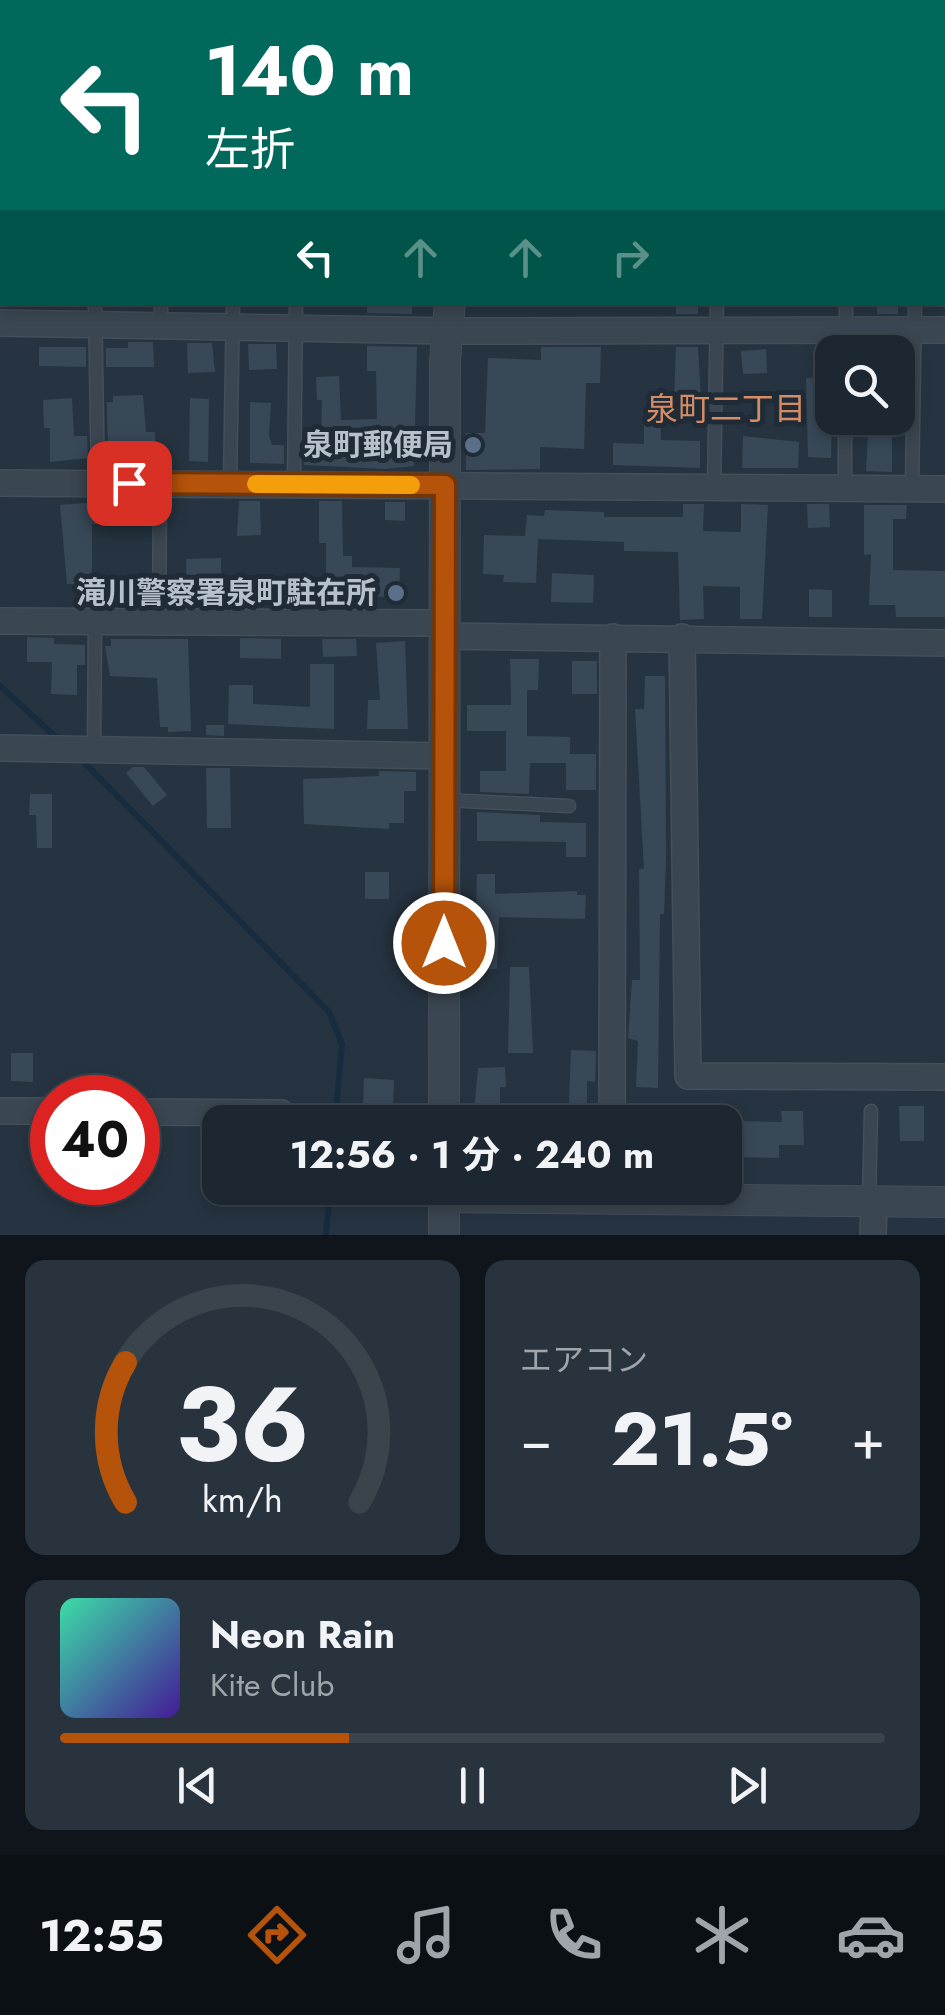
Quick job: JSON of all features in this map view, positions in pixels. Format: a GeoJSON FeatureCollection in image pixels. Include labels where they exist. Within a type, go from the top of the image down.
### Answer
{"type":"FeatureCollection","features":[{"type":"Feature","properties":{"kind":"street"},"geometry":{"type":"LineString","coordinates":[[0,323],[27,313],[450,317],[718,330],[815,339]]}},
{"type":"Feature","properties":{"kind":"street"},"geometry":{"type":"LineString","coordinates":[[444,1105],[445,361],[450,317]]}},
{"type":"Feature","properties":{"kind":"street"},"geometry":{"type":"LineString","coordinates":[[886,335],[945,330]]}},
{"type":"Feature","properties":{"kind":"street"},"geometry":{"type":"LineString","coordinates":[[0,482],[945,489]]}},
{"type":"Feature","properties":{"kind":"street"},"geometry":{"type":"LineString","coordinates":[[0,621],[945,643]]}},
{"type":"Feature","properties":{"kind":"street"},"geometry":{"type":"LineString","coordinates":[[612,1105],[613,637]]}},
{"type":"Feature","properties":{"kind":"street"},"geometry":{"type":"LineString","coordinates":[[682,637],[688,1076],[945,1077]]}},
{"type":"Feature","properties":{"kind":"street"},"geometry":{"type":"LineString","coordinates":[[0,748],[445,756]]}},
{"type":"Feature","properties":{"kind":"street"},"geometry":{"type":"LineString","coordinates":[[0,1111],[30,1111]]}},
{"type":"Feature","properties":{"kind":"street"},"geometry":{"type":"LineString","coordinates":[[160,1112],[202,1112]]}},
{"type":"Feature","properties":{"kind":"street"},"geometry":{"type":"LineString","coordinates":[[742,1197],[945,1202]]}},
{"type":"Feature","properties":{"kind":"street"},"geometry":{"type":"LineString","coordinates":[[871,1202],[873,1235]]}},
{"type":"Feature","properties":{"kind":"street"},"geometry":{"type":"LineString","coordinates":[[444,1205],[444,1235]]}},
{"type":"Feature","properties":{"kind":"lane"},"geometry":{"type":"LineString","coordinates":[[714,488],[717,305]]}},
{"type":"Feature","properties":{"kind":"lane"},"geometry":{"type":"LineString","coordinates":[[846,305],[846,335]]}},
{"type":"Feature","properties":{"kind":"lane"},"geometry":{"type":"LineString","coordinates":[[912,489],[916,305]]}},
{"type":"Feature","properties":{"kind":"lane"},"geometry":{"type":"LineString","coordinates":[[96,314],[98,483]]}},
{"type":"Feature","properties":{"kind":"lane"},"geometry":{"type":"LineString","coordinates":[[230,484],[234,315]]}},
{"type":"Feature","properties":{"kind":"lane"},"geometry":{"type":"LineString","coordinates":[[294,484],[296,315]]}},
{"type":"Feature","properties":{"kind":"lane"},"geometry":{"type":"LineString","coordinates":[[845,488],[846,435]]}},
{"type":"Feature","properties":{"kind":"lane"},"geometry":{"type":"LineString","coordinates":[[159,622],[160,484]]}},
{"type":"Feature","properties":{"kind":"lane"},"geometry":{"type":"LineString","coordinates":[[94,750],[95,622]]}},
{"type":"Feature","properties":{"kind":"lane"},"geometry":{"type":"LineString","coordinates":[[445,800],[568,806]]}},
{"type":"Feature","properties":{"kind":"lane"},"geometry":{"type":"LineString","coordinates":[[871,1111],[871,1202]]}},
{"type":"Feature","properties":{"kind":"building"},"geometry":{"type":"Polygon","coordinates":[[[367,305],[412,305],[412,314],[367,313],[367,305]]]}},
{"type":"Feature","properties":{"kind":"building"},"geometry":{"type":"Polygon","coordinates":[[[676,305],[698,305],[698,314],[676,314],[676,305]]]}},
{"type":"Feature","properties":{"kind":"building"},"geometry":{"type":"Polygon","coordinates":[[[877,305],[898,305],[898,314],[877,314],[877,305]]]}},
{"type":"Feature","properties":{"kind":"building"},"geometry":{"type":"Polygon","coordinates":[[[128,342],[153,342],[154,367],[106,367],[106,348],[128,348],[128,342]]]}},
{"type":"Feature","properties":{"kind":"building"},"geometry":{"type":"Polygon","coordinates":[[[187,343],[212,343],[215,372],[188,373],[187,343]]]}},
{"type":"Feature","properties":{"kind":"building"},"geometry":{"type":"Polygon","coordinates":[[[248,344],[276,344],[277,369],[249,370],[248,344]]]}},
{"type":"Feature","properties":{"kind":"building"},"geometry":{"type":"Polygon","coordinates":[[[367,346],[417,347],[414,466],[385,469],[304,465],[304,445],[321,445],[322,400],[317,400],[316,377],[339,376],[341,420],[377,419],[376,371],[367,371],[367,346]]]}},
{"type":"Feature","properties":{"kind":"building"},"geometry":{"type":"Polygon","coordinates":[[[39,347],[86,347],[86,367],[39,366],[39,347]]]}},
{"type":"Feature","properties":{"kind":"building"},"geometry":{"type":"Polygon","coordinates":[[[541,347],[601,347],[600,383],[586,383],[584,449],[540,447],[540,469],[466,470],[466,433],[485,433],[488,358],[541,360],[541,347]]]}},
{"type":"Feature","properties":{"kind":"building"},"geometry":{"type":"Polygon","coordinates":[[[676,347],[698,347],[701,400],[674,401],[676,347]]]}},
{"type":"Feature","properties":{"kind":"building"},"geometry":{"type":"Polygon","coordinates":[[[766,349],[767,373],[743,374],[741,351],[766,349]]]}},
{"type":"Feature","properties":{"kind":"building"},"geometry":{"type":"Polygon","coordinates":[[[806,378],[815,378],[815,435],[832,435],[831,458],[808,457],[806,378]]]}},
{"type":"Feature","properties":{"kind":"building"},"geometry":{"type":"Polygon","coordinates":[[[143,395],[146,432],[155,432],[156,458],[108,458],[107,402],[113,402],[113,396],[143,395]]]}},
{"type":"Feature","properties":{"kind":"building"},"geometry":{"type":"Polygon","coordinates":[[[72,398],[74,436],[87,436],[88,458],[50,462],[50,428],[44,428],[43,400],[72,398]]]}},
{"type":"Feature","properties":{"kind":"building"},"geometry":{"type":"Polygon","coordinates":[[[190,398],[209,399],[208,462],[189,461],[190,398]]]}},
{"type":"Feature","properties":{"kind":"building"},"geometry":{"type":"Polygon","coordinates":[[[250,402],[271,403],[269,436],[272,445],[284,445],[284,464],[250,463],[250,402]]]}},
{"type":"Feature","properties":{"kind":"building"},"geometry":{"type":"Polygon","coordinates":[[[644,407],[660,407],[661,440],[700,441],[700,468],[613,465],[613,443],[644,444],[644,407]]]}},
{"type":"Feature","properties":{"kind":"building"},"geometry":{"type":"Polygon","coordinates":[[[868,435],[892,435],[892,472],[866,471],[868,435]]]}},
{"type":"Feature","properties":{"kind":"building"},"geometry":{"type":"Polygon","coordinates":[[[743,436],[799,442],[798,468],[742,468],[743,436]]]}},
{"type":"Feature","properties":{"kind":"building"},"geometry":{"type":"Polygon","coordinates":[[[139,500],[140,523],[92,524],[92,584],[67,584],[60,505],[139,500]]]}},
{"type":"Feature","properties":{"kind":"building"},"geometry":{"type":"Polygon","coordinates":[[[239,501],[260,501],[261,535],[237,536],[239,501]]]}},
{"type":"Feature","properties":{"kind":"building"},"geometry":{"type":"Polygon","coordinates":[[[319,501],[342,501],[343,556],[352,556],[352,567],[400,568],[399,597],[352,596],[352,603],[334,602],[334,595],[326,595],[326,543],[319,543],[319,501]]]}},
{"type":"Feature","properties":{"kind":"building"},"geometry":{"type":"Polygon","coordinates":[[[385,502],[405,502],[405,521],[385,520],[385,502]]]}},
{"type":"Feature","properties":{"kind":"building"},"geometry":{"type":"Polygon","coordinates":[[[683,504],[704,504],[703,531],[741,532],[741,504],[768,505],[762,619],[740,619],[740,587],[703,586],[704,619],[680,620],[678,552],[624,551],[624,542],[538,539],[536,583],[503,582],[504,575],[483,574],[484,535],[525,536],[527,515],[544,516],[545,510],[604,512],[604,517],[683,517],[683,504]]]}},
{"type":"Feature","properties":{"kind":"building"},"geometry":{"type":"Polygon","coordinates":[[[807,504],[829,504],[830,527],[808,528],[807,504]]]}},
{"type":"Feature","properties":{"kind":"building"},"geometry":{"type":"Polygon","coordinates":[[[864,505],[907,505],[906,519],[893,519],[893,570],[945,571],[945,617],[896,617],[895,605],[869,605],[871,554],[864,555],[864,505]]]}},
{"type":"Feature","properties":{"kind":"building"},"geometry":{"type":"Polygon","coordinates":[[[221,558],[221,577],[268,578],[268,605],[209,605],[209,593],[187,593],[186,559],[221,558]]]}},
{"type":"Feature","properties":{"kind":"building"},"geometry":{"type":"Polygon","coordinates":[[[552,573],[594,575],[593,603],[551,602],[552,573]]]}},
{"type":"Feature","properties":{"kind":"building"},"geometry":{"type":"Polygon","coordinates":[[[809,589],[832,590],[832,617],[809,617],[809,589]]]}},
{"type":"Feature","properties":{"kind":"building"},"geometry":{"type":"Polygon","coordinates":[[[27,637],[54,638],[54,644],[85,645],[85,665],[77,665],[77,695],[51,694],[52,662],[27,662],[27,637]]]}},
{"type":"Feature","properties":{"kind":"building"},"geometry":{"type":"Polygon","coordinates":[[[240,638],[281,639],[281,659],[240,658],[240,638]]]}},
{"type":"Feature","properties":{"kind":"building"},"geometry":{"type":"Polygon","coordinates":[[[111,639],[188,639],[191,731],[168,732],[168,727],[160,727],[157,678],[110,676],[105,646],[111,646],[111,639]]]}},
{"type":"Feature","properties":{"kind":"building"},"geometry":{"type":"Polygon","coordinates":[[[322,639],[356,639],[357,656],[323,657],[322,639]]]}},
{"type":"Feature","properties":{"kind":"building"},"geometry":{"type":"Polygon","coordinates":[[[405,641],[408,729],[367,729],[368,700],[380,700],[376,643],[405,641]]]}},
{"type":"Feature","properties":{"kind":"building"},"geometry":{"type":"Polygon","coordinates":[[[510,659],[539,659],[538,690],[527,690],[527,736],[570,737],[570,754],[596,754],[596,790],[566,790],[566,763],[530,763],[529,794],[480,792],[480,771],[506,771],[506,731],[467,731],[467,705],[511,705],[510,659]]]}},
{"type":"Feature","properties":{"kind":"building"},"geometry":{"type":"Polygon","coordinates":[[[572,661],[597,661],[597,694],[572,694],[572,661]]]}},
{"type":"Feature","properties":{"kind":"building"},"geometry":{"type":"Polygon","coordinates":[[[310,664],[334,664],[334,729],[228,724],[229,685],[253,685],[253,704],[310,707],[310,664]]]}},
{"type":"Feature","properties":{"kind":"building"},"geometry":{"type":"Polygon","coordinates":[[[645,676],[665,676],[666,858],[664,914],[660,914],[658,1088],[636,1087],[638,1041],[628,1038],[632,980],[640,980],[639,869],[644,869],[635,709],[644,709],[645,676]]]}},
{"type":"Feature","properties":{"kind":"building"},"geometry":{"type":"Polygon","coordinates":[[[206,725],[224,725],[224,736],[206,735],[206,725]]]}},
{"type":"Feature","properties":{"kind":"building"},"geometry":{"type":"Polygon","coordinates":[[[133,767],[144,767],[167,795],[153,806],[126,773],[133,767]]]}},
{"type":"Feature","properties":{"kind":"building"},"geometry":{"type":"Polygon","coordinates":[[[206,768],[230,768],[231,828],[207,828],[206,768]]]}},
{"type":"Feature","properties":{"kind":"building"},"geometry":{"type":"Polygon","coordinates":[[[379,771],[416,772],[416,791],[404,791],[404,823],[389,823],[389,829],[304,824],[303,779],[379,776],[379,771]]]}},
{"type":"Feature","properties":{"kind":"building"},"geometry":{"type":"Polygon","coordinates":[[[30,794],[52,794],[52,848],[37,848],[36,815],[29,815],[30,794]]]}},
{"type":"Feature","properties":{"kind":"building"},"geometry":{"type":"Polygon","coordinates":[[[477,812],[540,815],[540,822],[586,823],[586,857],[566,857],[566,842],[477,841],[477,812]]]}},
{"type":"Feature","properties":{"kind":"building"},"geometry":{"type":"Polygon","coordinates":[[[365,872],[389,872],[389,899],[365,899],[365,872]]]}},
{"type":"Feature","properties":{"kind":"building"},"geometry":{"type":"Polygon","coordinates":[[[477,874],[495,874],[495,894],[577,891],[577,895],[586,895],[585,919],[499,917],[497,969],[474,970],[477,874]]]}},
{"type":"Feature","properties":{"kind":"building"},"geometry":{"type":"Polygon","coordinates":[[[510,967],[529,967],[533,1053],[508,1053],[510,967]]]}},
{"type":"Feature","properties":{"kind":"building"},"geometry":{"type":"Polygon","coordinates":[[[571,1050],[596,1051],[595,1082],[587,1081],[587,1105],[560,1105],[569,1103],[571,1050]]]}},
{"type":"Feature","properties":{"kind":"building"},"geometry":{"type":"Polygon","coordinates":[[[11,1053],[33,1053],[30,1082],[11,1081],[11,1053]]]}},
{"type":"Feature","properties":{"kind":"building"},"geometry":{"type":"Polygon","coordinates":[[[505,1067],[506,1087],[500,1087],[500,1105],[475,1105],[478,1068],[505,1067]]]}},
{"type":"Feature","properties":{"kind":"building"},"geometry":{"type":"Polygon","coordinates":[[[364,1078],[394,1080],[393,1105],[363,1104],[364,1078]]]}},
{"type":"Feature","properties":{"kind":"building"},"geometry":{"type":"Polygon","coordinates":[[[899,1106],[924,1106],[924,1141],[900,1141],[899,1106]]]}},
{"type":"Feature","properties":{"kind":"building"},"geometry":{"type":"Polygon","coordinates":[[[781,1111],[803,1111],[804,1145],[779,1145],[779,1158],[742,1157],[742,1121],[782,1122],[781,1111]]]}},
{"type":"Feature","properties":{"kind":"waterway"},"geometry":{"type":"LineString","coordinates":[[0,686],[59,740]]}},
{"type":"Feature","properties":{"kind":"waterway"},"geometry":{"type":"LineString","coordinates":[[80,758],[329,1012],[342,1044],[337,1105]]}},
{"type":"Feature","properties":{"kind":"waterway"},"geometry":{"type":"LineString","coordinates":[[326,1235],[329,1205]]}},
{"type":"Feature","properties":{"kind":"slow traffic"},"geometry":{"type":"LineString","coordinates":[[256,484],[411,485]]}},
{"type":"Feature","properties":{"kind":"place","name":"泉町郵便局"},"geometry":{"type":"Point","coordinates":[473,445]}},
{"type":"Feature","properties":{"kind":"place","name":"滝川警察署泉町駐在所"},"geometry":{"type":"Point","coordinates":[396,593]}},
{"type":"Feature","properties":{"kind":"district","name":"泉町二丁目"},"geometry":{"type":"Point","coordinates":[726,409]}},
{"type":"Feature","properties":{"kind":"route"},"geometry":{"type":"LineString","coordinates":[[129,483],[445,485],[444,943]]}}]}
